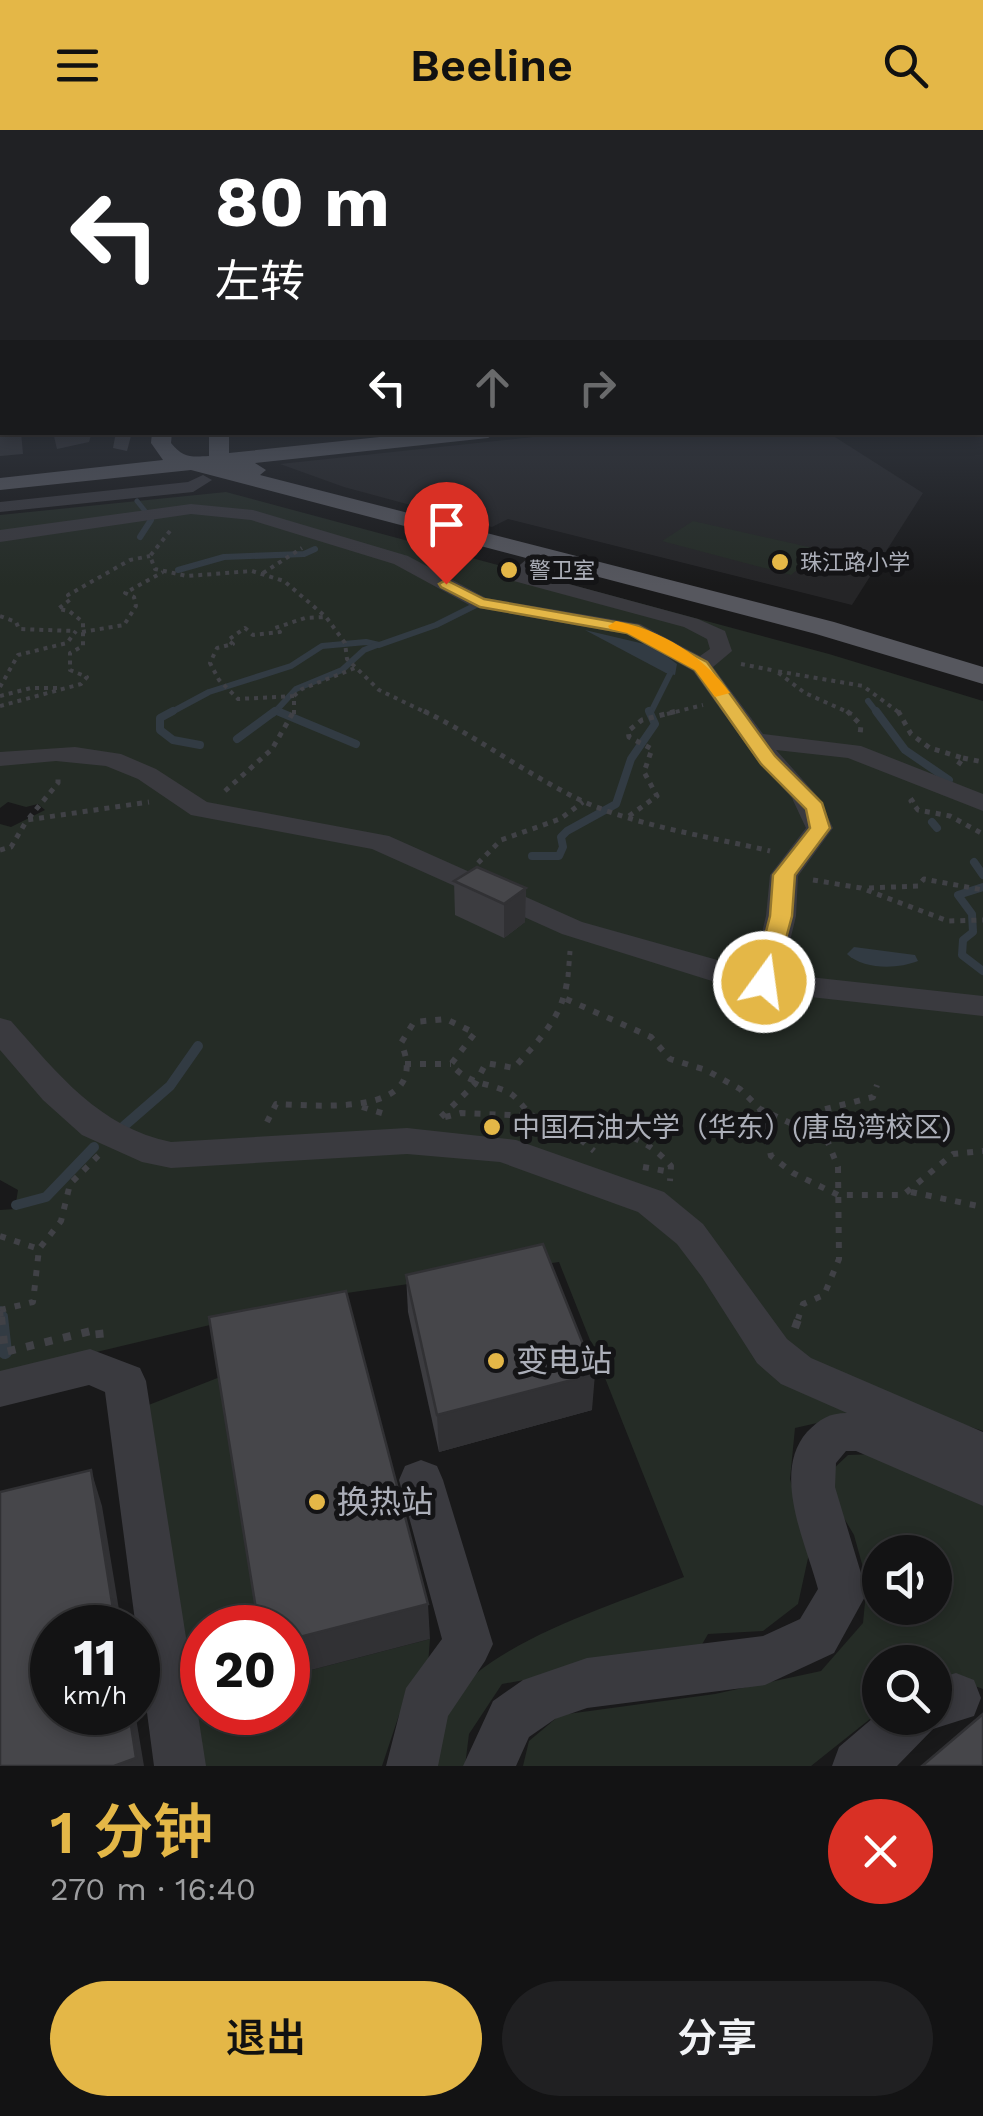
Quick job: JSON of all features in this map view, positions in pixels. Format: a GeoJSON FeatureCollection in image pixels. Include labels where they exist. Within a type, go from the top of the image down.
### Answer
{"type":"FeatureCollection","features":[{"type":"Feature","properties":{"kind":"main road"},"geometry":{"type":"LineString","coordinates":[[162,435],[161,444],[189,467]]}},
{"type":"Feature","properties":{"kind":"main road"},"geometry":{"type":"LineString","coordinates":[[0,484],[189,467],[220,449],[382,435]]}},
{"type":"Feature","properties":{"kind":"main road"},"geometry":{"type":"LineString","coordinates":[[220,449],[441,435]]}},
{"type":"Feature","properties":{"kind":"main road"},"geometry":{"type":"LineString","coordinates":[[220,449],[836,619],[983,664]]}},
{"type":"Feature","properties":{"kind":"main road"},"geometry":{"type":"LineString","coordinates":[[0,476],[189,467],[825,628],[983,676]]}},
{"type":"Feature","properties":{"kind":"street"},"geometry":{"type":"LineString","coordinates":[[0,506],[192,487],[189,467]]}},
{"type":"Feature","properties":{"kind":"street"},"geometry":{"type":"LineString","coordinates":[[0,536],[172,511],[216,510],[254,515],[401,560],[486,603],[632,629],[707,662],[722,694],[755,741],[815,807],[820,828],[790,865],[764,982]]}},
{"type":"Feature","properties":{"kind":"street"},"geometry":{"type":"LineString","coordinates":[[543,555],[517,576],[691,623],[718,636],[721,651],[707,662]]}},
{"type":"Feature","properties":{"kind":"street"},"geometry":{"type":"LineString","coordinates":[[755,741],[852,751],[929,781],[964,804]]}},
{"type":"Feature","properties":{"kind":"street"},"geometry":{"type":"LineString","coordinates":[[0,759],[61,754],[100,756],[127,765],[200,809],[379,842],[572,928],[638,950],[764,982],[983,1006]]}},
{"type":"Feature","properties":{"kind":"street"},"geometry":{"type":"LineString","coordinates":[[0,1029],[67,1105],[114,1141],[136,1150],[171,1155],[426,1143],[502,1149],[651,1202],[690,1234],[772,1351],[796,1372],[983,1452]]}},
{"type":"Feature","properties":{"kind":"street"},"geometry":{"type":"LineString","coordinates":[[0,1388],[90,1366],[125,1382],[180,1766]]}},
{"type":"Feature","properties":{"kind":"street"},"geometry":{"type":"LineString","coordinates":[[488,1766],[510,1718],[541,1698],[586,1683],[766,1660],[817,1636],[842,1593],[813,1487],[814,1456],[835,1432],[858,1432],[983,1485]]}},
{"type":"Feature","properties":{"kind":"street"},"geometry":{"type":"LineString","coordinates":[[412,1766],[424,1706],[468,1644],[422,1480]]}},
{"type":"Feature","properties":{"kind":"street"},"geometry":{"type":"LineString","coordinates":[[858,1766],[897,1735]]}},
{"type":"Feature","properties":{"kind":"path"},"geometry":{"type":"LineString","coordinates":[[1,692],[18,655],[51,643],[67,643],[80,630],[83,622],[69,611],[58,609],[71,599],[68,595],[126,562],[150,556],[176,523],[172,511]]}},
{"type":"Feature","properties":{"kind":"path"},"geometry":{"type":"LineString","coordinates":[[263,573],[300,552]]}},
{"type":"Feature","properties":{"kind":"path"},"geometry":{"type":"LineString","coordinates":[[150,556],[152,565],[163,572],[187,576],[244,570],[263,573],[294,587],[326,617],[345,642],[348,660],[380,690],[464,730],[584,800],[861,888],[928,916],[982,920]]}},
{"type":"Feature","properties":{"kind":"path"},"geometry":{"type":"LineString","coordinates":[[0,616],[16,622],[19,629],[80,630],[124,625],[136,606],[134,598],[125,593],[163,572]]}},
{"type":"Feature","properties":{"kind":"path"},"geometry":{"type":"LineString","coordinates":[[326,617],[306,618],[275,628],[280,632],[253,635],[245,628],[230,636],[228,640],[234,644],[218,648],[210,663],[218,670],[219,680],[238,699],[255,696],[271,700],[294,696],[354,667]]}},
{"type":"Feature","properties":{"kind":"path"},"geometry":{"type":"LineString","coordinates":[[0,706],[81,684],[86,678],[70,670],[68,662],[70,653],[83,646],[80,630]]}},
{"type":"Feature","properties":{"kind":"path"},"geometry":{"type":"LineString","coordinates":[[707,662],[782,669],[863,686],[903,716],[911,734],[930,748],[983,762]]}},
{"type":"Feature","properties":{"kind":"path"},"geometry":{"type":"LineString","coordinates":[[776,671],[804,694],[851,713],[860,725],[852,751]]}},
{"type":"Feature","properties":{"kind":"path"},"geometry":{"type":"LineString","coordinates":[[1,692],[62,688]]}},
{"type":"Feature","properties":{"kind":"path"},"geometry":{"type":"LineString","coordinates":[[1,692],[19,703]]}},
{"type":"Feature","properties":{"kind":"path"},"geometry":{"type":"LineString","coordinates":[[629,816],[658,796],[644,772],[652,749],[630,737],[628,731],[634,723],[705,704],[722,694]]}},
{"type":"Feature","properties":{"kind":"path"},"geometry":{"type":"LineString","coordinates":[[200,809],[223,794],[286,733],[297,710],[294,696]]}},
{"type":"Feature","properties":{"kind":"path"},"geometry":{"type":"LineString","coordinates":[[0,850],[11,847],[58,783],[61,754]]}},
{"type":"Feature","properties":{"kind":"path"},"geometry":{"type":"LineString","coordinates":[[963,758],[955,764],[958,775],[929,781],[911,802],[918,810],[964,804],[983,834]]}},
{"type":"Feature","properties":{"kind":"path"},"geometry":{"type":"LineString","coordinates":[[28,820],[88,815],[106,807],[174,795]]}},
{"type":"Feature","properties":{"kind":"path"},"geometry":{"type":"LineString","coordinates":[[460,878],[500,840],[560,820],[584,800]]}},
{"type":"Feature","properties":{"kind":"path"},"geometry":{"type":"LineString","coordinates":[[861,888],[918,886],[924,878],[983,890]]}},
{"type":"Feature","properties":{"kind":"path"},"geometry":{"type":"LineString","coordinates":[[426,1143],[444,1112],[475,1084],[486,1064],[514,1068],[553,1023],[566,999],[572,928]]}},
{"type":"Feature","properties":{"kind":"path"},"geometry":{"type":"LineString","coordinates":[[566,999],[651,1037],[670,1059],[706,1070],[740,1089],[760,1109],[827,1140],[838,1167],[839,1259],[824,1295],[803,1304],[794,1331],[772,1351]]}},
{"type":"Feature","properties":{"kind":"path"},"geometry":{"type":"LineString","coordinates":[[268,1150],[267,1123],[276,1104],[359,1106],[390,1096],[404,1082],[406,1053],[401,1042],[414,1022],[439,1017],[463,1023],[474,1034],[451,1064]]}},
{"type":"Feature","properties":{"kind":"path"},"geometry":{"type":"LineString","coordinates":[[405,1064],[451,1064]]}},
{"type":"Feature","properties":{"kind":"path"},"geometry":{"type":"LineString","coordinates":[[451,1064],[460,1078],[507,1088],[521,1097],[532,1116],[566,1128],[626,1132],[659,1149],[672,1166],[670,1194],[651,1202]]}},
{"type":"Feature","properties":{"kind":"path"},"geometry":{"type":"LineString","coordinates":[[812,1132],[812,1118],[822,1110],[873,1097],[877,1085]]}},
{"type":"Feature","properties":{"kind":"path"},"geometry":{"type":"LineString","coordinates":[[760,1109],[772,1156],[793,1173],[838,1195],[912,1192],[983,1206]]}},
{"type":"Feature","properties":{"kind":"path"},"geometry":{"type":"LineString","coordinates":[[102,1372],[99,1329],[5,1352],[0,1310],[33,1302],[39,1249],[61,1221],[70,1184],[114,1141]]}},
{"type":"Feature","properties":{"kind":"path"},"geometry":{"type":"LineString","coordinates":[[912,1192],[929,1170],[952,1154],[983,1151]]}},
{"type":"Feature","properties":{"kind":"path"},"geometry":{"type":"LineString","coordinates":[[0,1236],[39,1249]]}},
{"type":"Feature","properties":{"kind":"shaded area","name":"珠江路小学"},"geometry":{"type":"Polygon","coordinates":[[[552,435],[832,435],[923,493],[852,605],[508,519],[492,527],[344,487],[280,464],[552,435]]]}},
{"type":"Feature","properties":{"kind":"shaded area","name":"中国石油大学（华东）(唐岛湾校区)"},"geometry":{"type":"Polygon","coordinates":[[[226,492],[829,654],[983,701],[983,1431],[901,1404],[795,1428],[790,1479],[810,1549],[798,1604],[763,1631],[708,1634],[700,1648],[502,1684],[469,1734],[465,1766],[432,1766],[447,1706],[471,1678],[496,1659],[558,1626],[684,1577],[559,1262],[340,1294],[0,1375],[0,1210],[15,1209],[18,1190],[0,1180],[0,824],[11,827],[45,810],[38,804],[26,807],[8,802],[0,808],[0,515],[226,492]]]}},
{"type":"Feature","properties":{"kind":"shaded area"},"geometry":{"type":"Polygon","coordinates":[[[693,521],[822,550],[791,575],[662,541],[693,521]]]}},
{"type":"Feature","properties":{"kind":"shaded area"},"geometry":{"type":"Polygon","coordinates":[[[585,630],[653,646],[677,664],[675,675],[666,673],[585,630]]]}},
{"type":"Feature","properties":{"kind":"shaded area"},"geometry":{"type":"Polygon","coordinates":[[[854,947],[915,955],[918,961],[891,967],[862,963],[847,954],[854,947]]]}},
{"type":"Feature","properties":{"kind":"shaded area"},"geometry":{"type":"Polygon","coordinates":[[[220,1377],[256,1605],[180,1605],[180,1617],[146,1406],[220,1377]]]}},
{"type":"Feature","properties":{"kind":"shaded area"},"geometry":{"type":"Polygon","coordinates":[[[877,1454],[983,1506],[983,1689],[952,1678],[952,1645],[862,1645],[862,1725],[811,1766],[523,1766],[529,1741],[560,1715],[715,1694],[821,1671],[862,1624],[952,1625],[952,1535],[862,1535],[862,1564],[854,1535],[828,1491],[830,1472],[848,1455],[877,1454]]]}},
{"type":"Feature","properties":{"kind":"shaded area"},"geometry":{"type":"Polygon","coordinates":[[[430,1639],[428,1665],[399,1715],[382,1766],[204,1766],[199,1735],[310,1735],[310,1670],[430,1639]]]}},
{"type":"Feature","properties":{"kind":"building"},"geometry":{"type":"Polygon","coordinates":[[[477,867],[526,888],[504,904],[454,881],[477,867]]]}},
{"type":"Feature","properties":{"kind":"building","name":"变电站"},"geometry":{"type":"Polygon","coordinates":[[[543,1244],[595,1374],[437,1415],[406,1275],[543,1244]]]}},
{"type":"Feature","properties":{"kind":"building","name":"换热站"},"geometry":{"type":"Polygon","coordinates":[[[346,1291],[428,1604],[310,1634],[310,1605],[255,1605],[209,1317],[346,1291]]]}},
{"type":"Feature","properties":{"kind":"building"},"geometry":{"type":"Polygon","coordinates":[[[91,1470],[112,1605],[30,1605],[30,1735],[132,1735],[136,1758],[114,1766],[0,1766],[0,1492],[91,1470]]]}},
{"type":"Feature","properties":{"kind":"building"},"geometry":{"type":"Polygon","coordinates":[[[983,1714],[983,1766],[922,1766],[983,1714]]]}},
{"type":"Feature","properties":{"kind":"waterway"},"geometry":{"type":"LineString","coordinates":[[137,501],[145,511]]}},
{"type":"Feature","properties":{"kind":"waterway"},"geometry":{"type":"LineString","coordinates":[[140,537],[151,520]]}},
{"type":"Feature","properties":{"kind":"waterway"},"geometry":{"type":"LineString","coordinates":[[178,570],[224,557],[304,554],[315,549]]}},
{"type":"Feature","properties":{"kind":"waterway"},"geometry":{"type":"LineString","coordinates":[[168,714],[209,692],[291,666],[322,646],[366,642],[379,645],[436,625],[480,603]]}},
{"type":"Feature","properties":{"kind":"waterway"},"geometry":{"type":"LineString","coordinates":[[273,714],[296,689],[342,670],[364,650],[377,645]]}},
{"type":"Feature","properties":{"kind":"waterway"},"geometry":{"type":"LineString","coordinates":[[650,714],[670,674]]}},
{"type":"Feature","properties":{"kind":"waterway"},"geometry":{"type":"LineString","coordinates":[[868,701],[878,714]]}},
{"type":"Feature","properties":{"kind":"waterway"},"geometry":{"type":"LineString","coordinates":[[173,711],[160,718],[160,730],[173,740],[200,745]]}},
{"type":"Feature","properties":{"kind":"waterway"},"geometry":{"type":"LineString","coordinates":[[237,739],[275,711]]}},
{"type":"Feature","properties":{"kind":"waterway"},"geometry":{"type":"LineString","coordinates":[[276,711],[283,714]]}},
{"type":"Feature","properties":{"kind":"waterway"},"geometry":{"type":"LineString","coordinates":[[277,711],[356,744]]}},
{"type":"Feature","properties":{"kind":"waterway"},"geometry":{"type":"LineString","coordinates":[[876,711],[905,750],[949,780],[944,791]]}},
{"type":"Feature","properties":{"kind":"waterway"},"geometry":{"type":"LineString","coordinates":[[532,856],[559,856],[563,847],[561,837],[567,831],[616,804],[631,759],[655,724],[650,714]]}},
{"type":"Feature","properties":{"kind":"waterway"},"geometry":{"type":"LineString","coordinates":[[932,822],[937,828]]}},
{"type":"Feature","properties":{"kind":"waterway"},"geometry":{"type":"LineString","coordinates":[[974,862],[983,875]]}},
{"type":"Feature","properties":{"kind":"waterway"},"geometry":{"type":"LineString","coordinates":[[983,887],[958,895],[972,914],[973,932],[963,940],[962,955],[983,971]]}},
{"type":"Feature","properties":{"kind":"waterway"},"geometry":{"type":"LineString","coordinates":[[124,1126],[170,1086],[198,1046]]}},
{"type":"Feature","properties":{"kind":"waterway"},"geometry":{"type":"LineString","coordinates":[[16,1205],[46,1197],[94,1147]]}},
{"type":"Feature","properties":{"kind":"waterway"},"geometry":{"type":"LineString","coordinates":[[0,1311],[1,1319]]}},
{"type":"Feature","properties":{"kind":"waterway"},"geometry":{"type":"LineString","coordinates":[[1,1317],[5,1352]]}},
{"type":"Feature","properties":{"kind":"slow traffic"},"geometry":{"type":"LineString","coordinates":[[616,626],[632,629],[701,666],[722,693]]}},
{"type":"Feature","properties":{"kind":"place","name":"珠江路小学"},"geometry":{"type":"Point","coordinates":[780,562]}},
{"type":"Feature","properties":{"kind":"place","name":"警卫室"},"geometry":{"type":"Point","coordinates":[509,570]}},
{"type":"Feature","properties":{"kind":"place","name":"中国石油大学（华东）(唐岛湾校区)"},"geometry":{"type":"Point","coordinates":[492,1127]}},
{"type":"Feature","properties":{"kind":"place","name":"变电站"},"geometry":{"type":"Point","coordinates":[496,1361]}},
{"type":"Feature","properties":{"kind":"place","name":"换热站"},"geometry":{"type":"Point","coordinates":[317,1502]}},
{"type":"Feature","properties":{"kind":"route"},"geometry":{"type":"LineString","coordinates":[[446,584],[480,603],[632,629],[701,666],[768,760],[815,807],[820,828],[784,875],[781,916],[764,982]]}}]}
